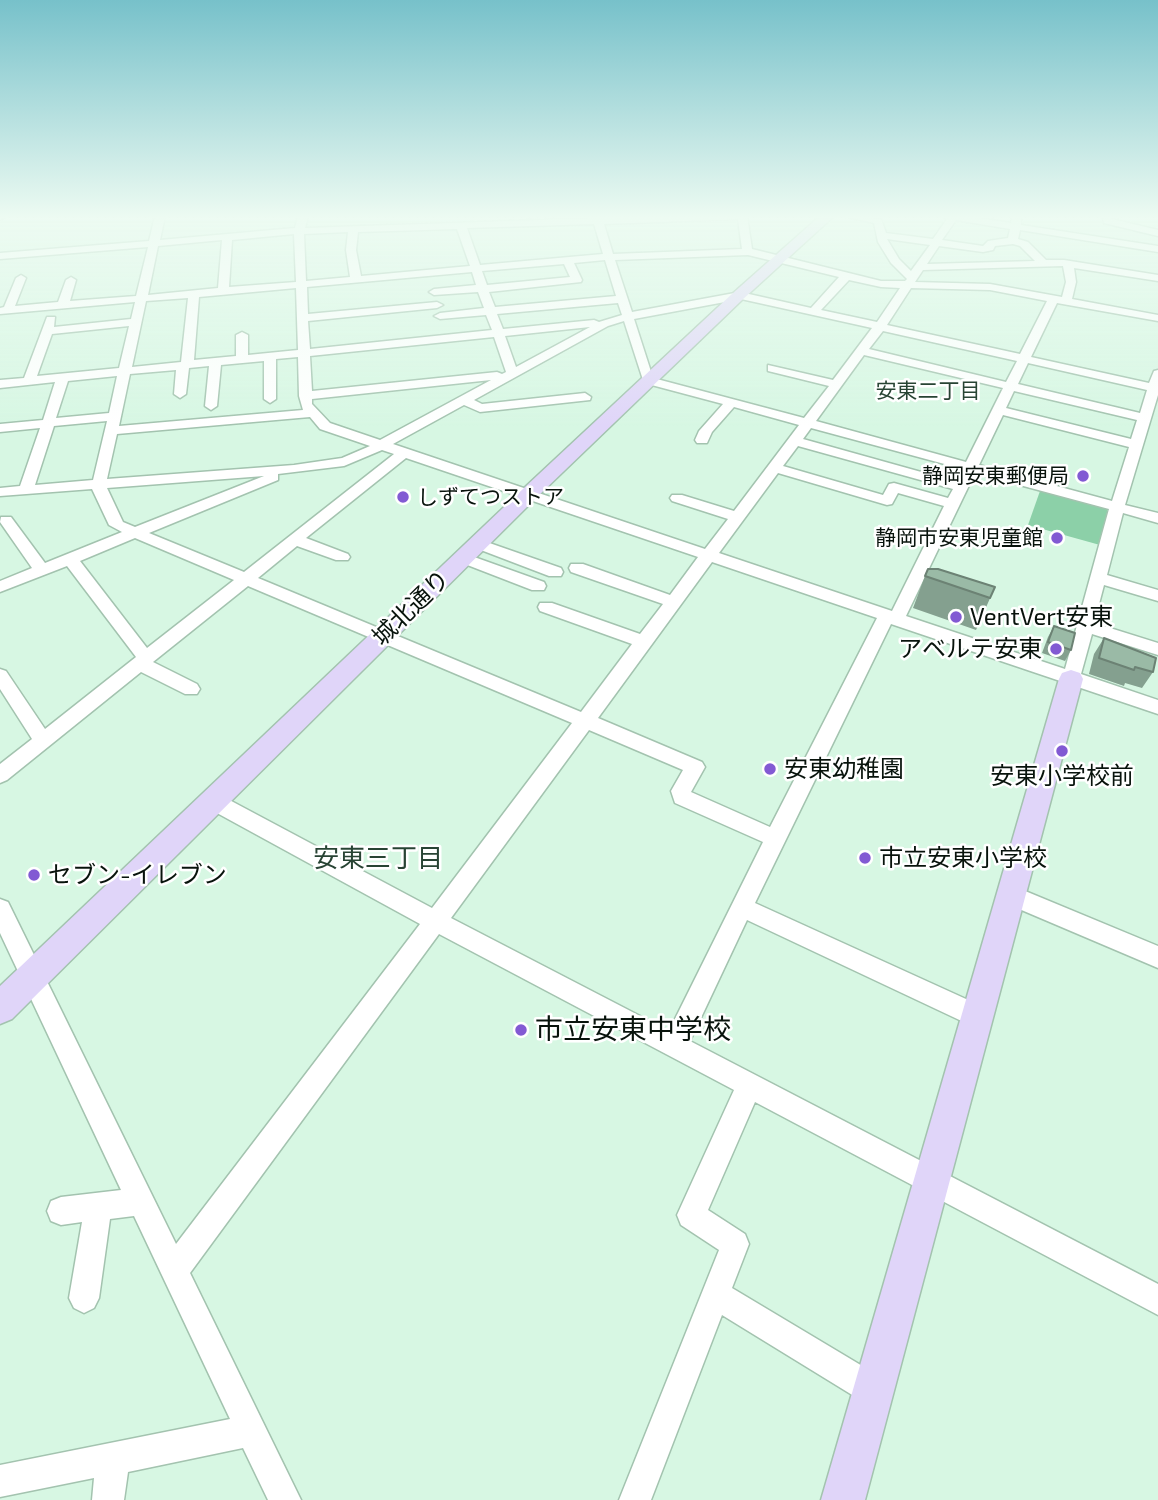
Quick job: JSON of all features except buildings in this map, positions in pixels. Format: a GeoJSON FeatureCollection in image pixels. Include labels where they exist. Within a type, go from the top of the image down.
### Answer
{"type":"FeatureCollection","features":[{"type":"Feature","properties":{"kind":"street"},"geometry":{"type":"LineString","coordinates":[[4,311],[17,286]]}},
{"type":"Feature","properties":{"kind":"street"},"geometry":{"type":"LineString","coordinates":[[29,381],[46,331],[68,286]]}},
{"type":"Feature","properties":{"kind":"street"},"geometry":{"type":"LineString","coordinates":[[145,286],[99,484],[100,495],[117,524],[695,767],[681,791],[682,797],[775,838]]}},
{"type":"Feature","properties":{"kind":"street"},"geometry":{"type":"LineString","coordinates":[[223,286],[223,291]]}},
{"type":"Feature","properties":{"kind":"street"},"geometry":{"type":"LineString","coordinates":[[4,311],[279,286]]}},
{"type":"Feature","properties":{"kind":"street"},"geometry":{"type":"LineString","coordinates":[[301,286],[306,405],[325,426],[1158,707]]}},
{"type":"Feature","properties":{"kind":"street"},"geometry":{"type":"LineString","coordinates":[[432,286],[443,330]]}},
{"type":"Feature","properties":{"kind":"street"},"geometry":{"type":"LineString","coordinates":[[434,292],[506,286]]}},
{"type":"Feature","properties":{"kind":"street"},"geometry":{"type":"LineString","coordinates":[[617,286],[648,380],[1158,518]]}},
{"type":"Feature","properties":{"kind":"street","name":"城北通り"},"geometry":{"type":"LineString","coordinates":[[0,1007],[527,496],[750,286]]}},
{"type":"Feature","properties":{"kind":"street"},"geometry":{"type":"LineString","coordinates":[[814,311],[837,286]]}},
{"type":"Feature","properties":{"kind":"street"},"geometry":{"type":"LineString","coordinates":[[174,1271],[862,351],[908,286]]}},
{"type":"Feature","properties":{"kind":"street"},"geometry":{"type":"LineString","coordinates":[[981,286],[1158,318]]}},
{"type":"Feature","properties":{"kind":"street"},"geometry":{"type":"LineString","coordinates":[[675,1046],[775,838],[952,504],[1023,359],[1069,286]]}},
{"type":"Feature","properties":{"kind":"street"},"geometry":{"type":"LineString","coordinates":[[482,288],[510,373]]}},
{"type":"Feature","properties":{"kind":"street"},"geometry":{"type":"LineString","coordinates":[[180,394],[194,293]]}},
{"type":"Feature","properties":{"kind":"street"},"geometry":{"type":"LineString","coordinates":[[0,384],[590,325],[626,315],[739,296],[1023,359],[1157,384],[1117,507],[1013,896],[843,1500]]}},
{"type":"Feature","properties":{"kind":"street"},"geometry":{"type":"LineString","coordinates":[[303,318],[491,311],[621,299]]}},
{"type":"Feature","properties":{"kind":"street"},"geometry":{"type":"LineString","coordinates":[[0,492],[294,469],[344,462],[361,456],[510,373],[626,315]]}},
{"type":"Feature","properties":{"kind":"street"},"geometry":{"type":"LineString","coordinates":[[46,331],[136,322]]}},
{"type":"Feature","properties":{"kind":"street"},"geometry":{"type":"LineString","coordinates":[[242,335],[242,360]]}},
{"type":"Feature","properties":{"kind":"street"},"geometry":{"type":"LineString","coordinates":[[862,351],[1146,421],[1158,436]]}},
{"type":"Feature","properties":{"kind":"street"},"geometry":{"type":"LineString","coordinates":[[270,357],[270,399]]}},
{"type":"Feature","properties":{"kind":"street"},"geometry":{"type":"LineString","coordinates":[[211,406],[215,363]]}},
{"type":"Feature","properties":{"kind":"street"},"geometry":{"type":"LineString","coordinates":[[772,368],[836,384]]}},
{"type":"Feature","properties":{"kind":"street"},"geometry":{"type":"LineString","coordinates":[[305,396],[510,373]]}},
{"type":"Feature","properties":{"kind":"street"},"geometry":{"type":"LineString","coordinates":[[26,490],[63,378]]}},
{"type":"Feature","properties":{"kind":"street"},"geometry":{"type":"LineString","coordinates":[[462,400],[480,408],[585,397]]}},
{"type":"Feature","properties":{"kind":"street"},"geometry":{"type":"LineString","coordinates":[[702,440],[706,431],[731,403]]}},
{"type":"Feature","properties":{"kind":"street"},"geometry":{"type":"LineString","coordinates":[[998,410],[1146,421]]}},
{"type":"Feature","properties":{"kind":"street"},"geometry":{"type":"LineString","coordinates":[[0,428],[48,423],[113,424],[312,413]]}},
{"type":"Feature","properties":{"kind":"street"},"geometry":{"type":"LineString","coordinates":[[794,441],[960,487]]}},
{"type":"Feature","properties":{"kind":"street"},"geometry":{"type":"LineString","coordinates":[[0,775],[402,454]]}},
{"type":"Feature","properties":{"kind":"street"},"geometry":{"type":"LineString","coordinates":[[774,468],[887,501],[894,487],[952,504]]}},
{"type":"Feature","properties":{"kind":"street"},"geometry":{"type":"LineString","coordinates":[[0,587],[294,469]]}},
{"type":"Feature","properties":{"kind":"street"},"geometry":{"type":"LineString","coordinates":[[677,498],[738,517]]}},
{"type":"Feature","properties":{"kind":"street"},"geometry":{"type":"LineString","coordinates":[[6,520],[42,570]]}},
{"type":"Feature","properties":{"kind":"street"},"geometry":{"type":"LineString","coordinates":[[296,540],[342,557]]}},
{"type":"Feature","properties":{"kind":"street"},"geometry":{"type":"LineString","coordinates":[[470,551],[555,572]]}},
{"type":"Feature","properties":{"kind":"street"},"geometry":{"type":"LineString","coordinates":[[470,551],[538,586]]}},
{"type":"Feature","properties":{"kind":"street"},"geometry":{"type":"LineString","coordinates":[[69,559],[142,660],[191,689]]}},
{"type":"Feature","properties":{"kind":"street"},"geometry":{"type":"LineString","coordinates":[[577,568],[674,603]]}},
{"type":"Feature","properties":{"kind":"street"},"geometry":{"type":"LineString","coordinates":[[1098,578],[1158,596]]}},
{"type":"Feature","properties":{"kind":"street"},"geometry":{"type":"LineString","coordinates":[[546,607],[643,642]]}},
{"type":"Feature","properties":{"kind":"street"},"geometry":{"type":"LineString","coordinates":[[1085,626],[1158,649]]}},
{"type":"Feature","properties":{"kind":"street"},"geometry":{"type":"LineString","coordinates":[[0,675],[43,741]]}},
{"type":"Feature","properties":{"kind":"street"},"geometry":{"type":"LineString","coordinates":[[213,801],[1158,1300]]}},
{"type":"Feature","properties":{"kind":"street"},"geometry":{"type":"LineString","coordinates":[[1013,896],[1158,957]]}},
{"type":"Feature","properties":{"kind":"street"},"geometry":{"type":"LineString","coordinates":[[742,907],[979,1017]]}},
{"type":"Feature","properties":{"kind":"street"},"geometry":{"type":"LineString","coordinates":[[0,909],[285,1500]]}},
{"type":"Feature","properties":{"kind":"street"},"geometry":{"type":"LineString","coordinates":[[635,1500],[735,1244],[691,1215],[749,1086]]}},
{"type":"Feature","properties":{"kind":"street"},"geometry":{"type":"LineString","coordinates":[[61,1211],[140,1201]]}},
{"type":"Feature","properties":{"kind":"street"},"geometry":{"type":"LineString","coordinates":[[84,1298],[98,1207]]}},
{"type":"Feature","properties":{"kind":"street"},"geometry":{"type":"LineString","coordinates":[[715,1294],[873,1390]]}},
{"type":"Feature","properties":{"kind":"street"},"geometry":{"type":"LineString","coordinates":[[0,1481],[251,1431]]}},
{"type":"Feature","properties":{"kind":"street"},"geometry":{"type":"LineString","coordinates":[[108,1500],[113,1458]]}},
{"type":"Feature","properties":{"kind":"green space"},"geometry":{"type":"Polygon","coordinates":[[[1040,491],[1108,508],[1100,545],[1028,525],[1040,491]]]}},
{"type":"Feature","properties":{"kind":"place","name":"静岡安東郵便局"},"geometry":{"type":"Point","coordinates":[1083,476]}},
{"type":"Feature","properties":{"kind":"place","name":"しずてつストア"},"geometry":{"type":"Point","coordinates":[403,497]}},
{"type":"Feature","properties":{"kind":"place","name":"静岡市安東児童館"},"geometry":{"type":"Point","coordinates":[1057,538]}},
{"type":"Feature","properties":{"kind":"place","name":"VentVert安東"},"geometry":{"type":"Point","coordinates":[956,617]}},
{"type":"Feature","properties":{"kind":"place","name":"アベルテ安東"},"geometry":{"type":"Point","coordinates":[1056,649]}},
{"type":"Feature","properties":{"kind":"place","name":"安東小学校前"},"geometry":{"type":"Point","coordinates":[1062,751]}},
{"type":"Feature","properties":{"kind":"place","name":"安東幼稚園"},"geometry":{"type":"Point","coordinates":[770,769]}},
{"type":"Feature","properties":{"kind":"place","name":"市立安東小学校"},"geometry":{"type":"Point","coordinates":[865,858]}},
{"type":"Feature","properties":{"kind":"place","name":"セブン-イレブン"},"geometry":{"type":"Point","coordinates":[34,875]}},
{"type":"Feature","properties":{"kind":"place","name":"市立安東中学校"},"geometry":{"type":"Point","coordinates":[521,1030]}},
{"type":"Feature","properties":{"kind":"district","name":"安東二丁目"},"geometry":{"type":"Point","coordinates":[928,391]}},
{"type":"Feature","properties":{"kind":"district","name":"安東三丁目"},"geometry":{"type":"Point","coordinates":[378,858]}}]}
